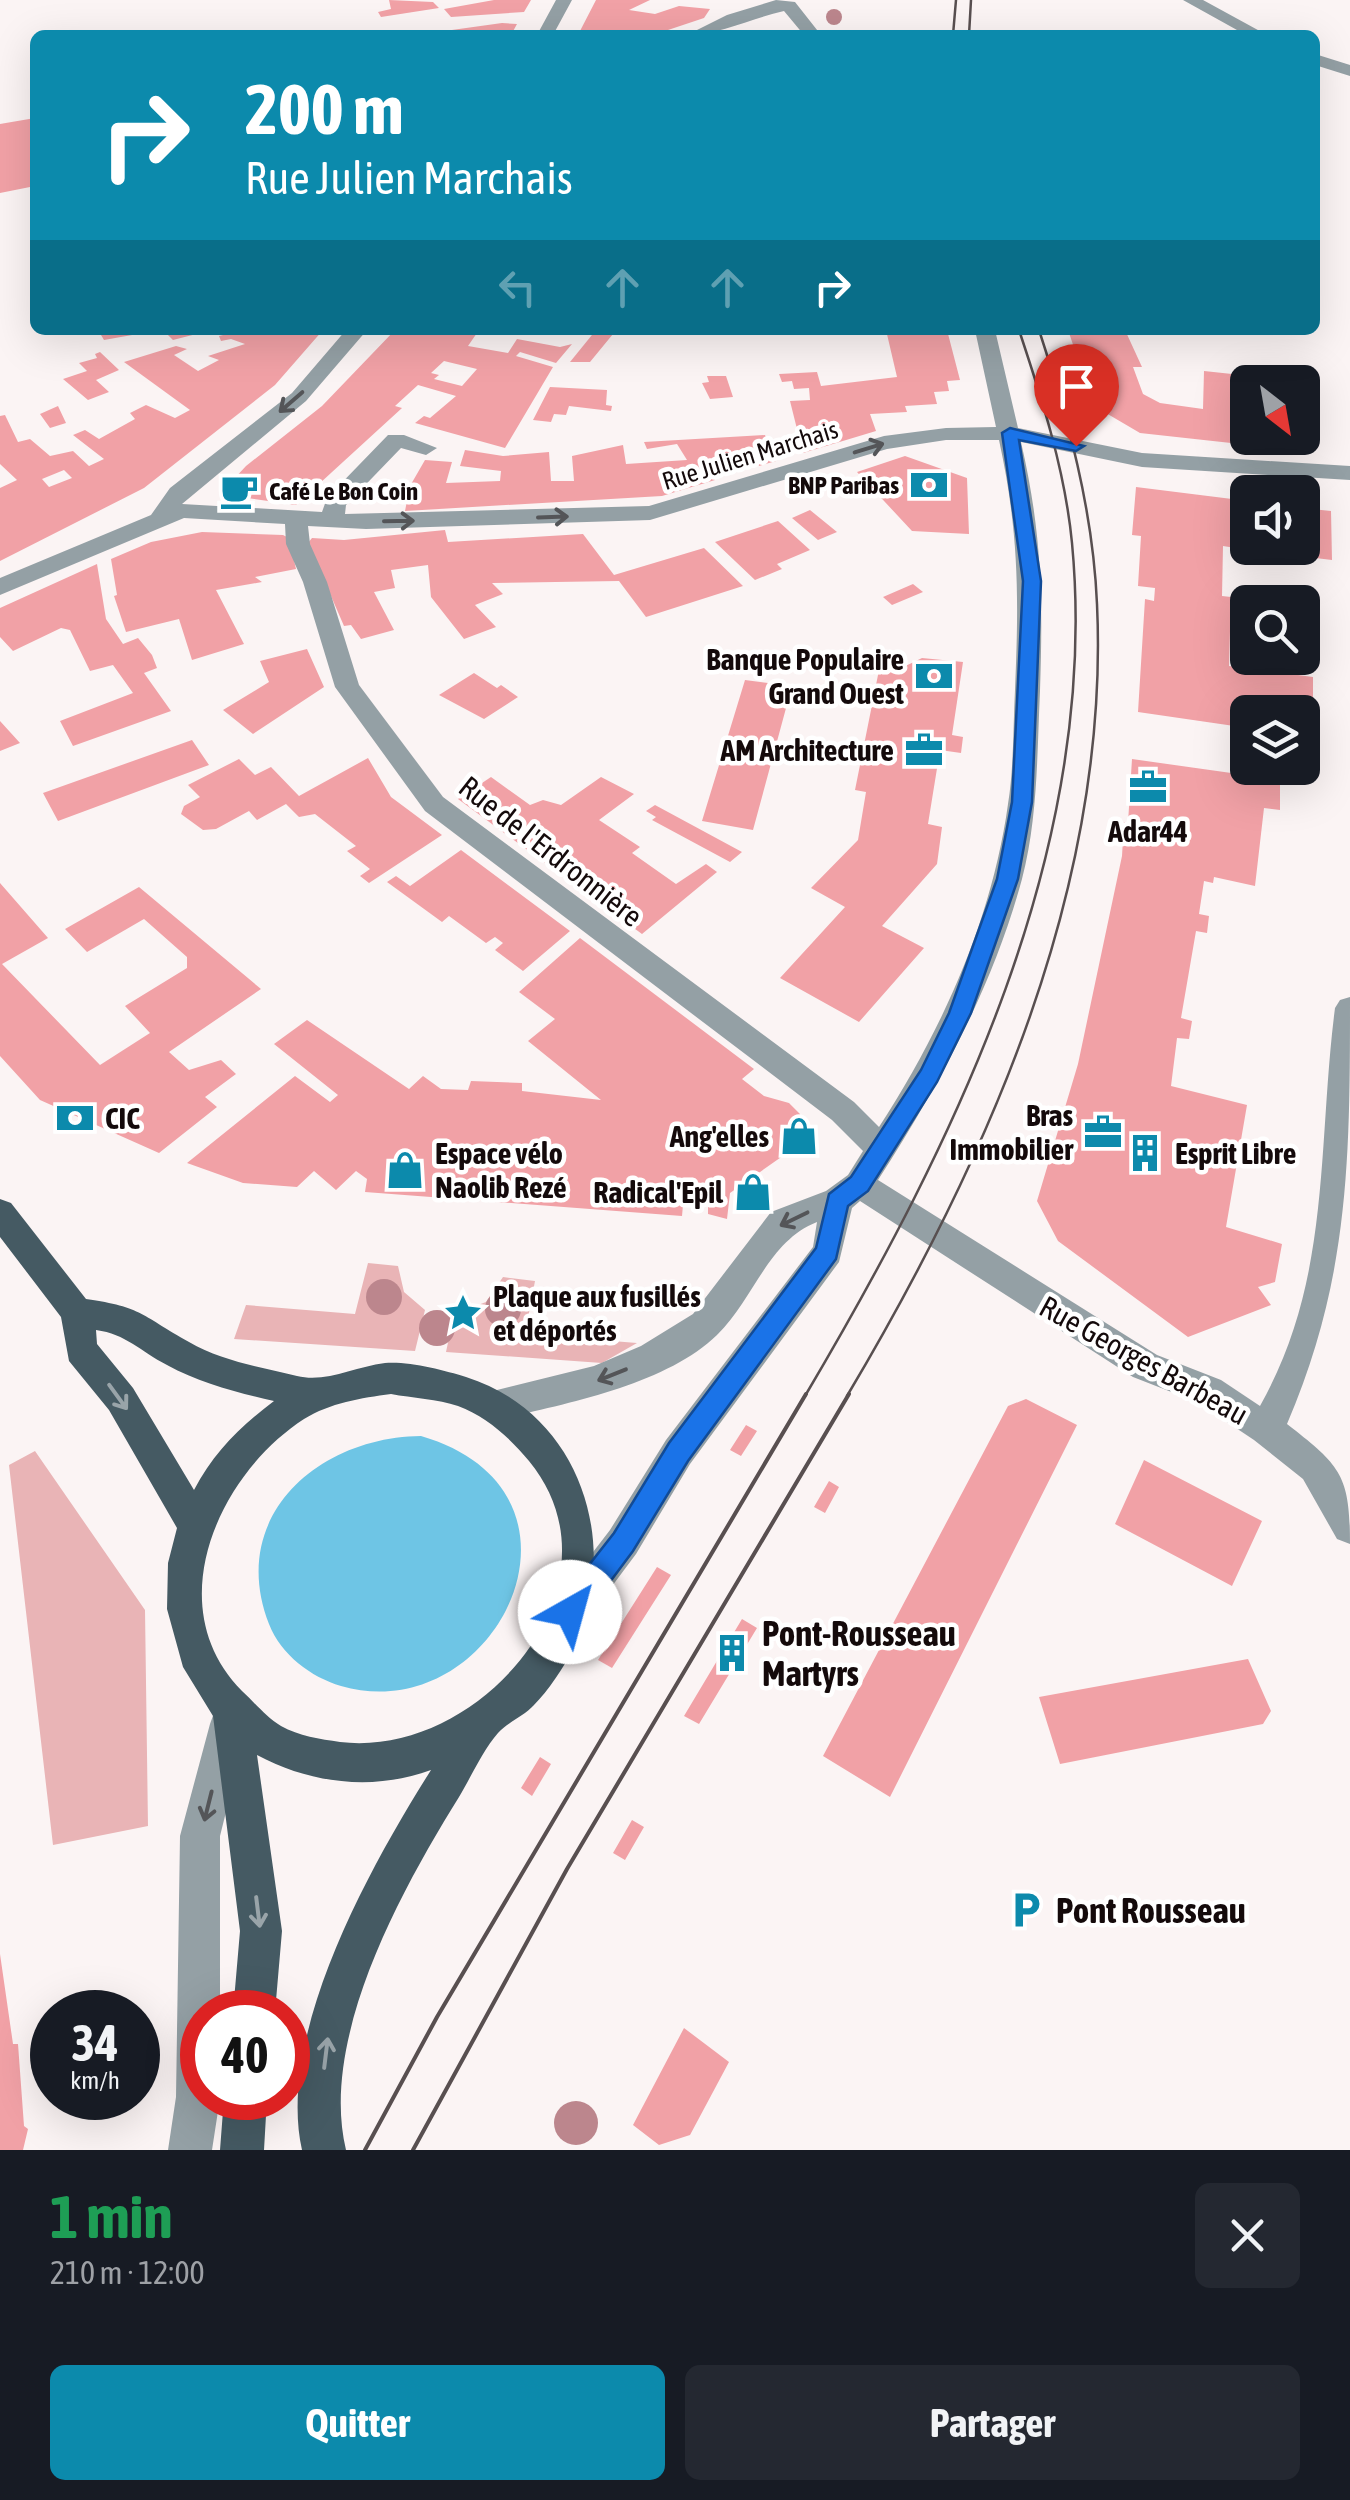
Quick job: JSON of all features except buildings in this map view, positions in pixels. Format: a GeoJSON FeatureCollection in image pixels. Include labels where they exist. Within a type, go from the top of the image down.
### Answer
{"type":"FeatureCollection","features":[{"type":"Feature","properties":{"kind":"main road"},"geometry":{"type":"LineString","coordinates":[[0,1213],[77,1312],[81,1350],[121,1398],[195,1525]]}},
{"type":"Feature","properties":{"kind":"main road"},"geometry":{"type":"LineString","coordinates":[[77,1312],[128,1320],[178,1354],[233,1376],[316,1396]]}},
{"type":"Feature","properties":{"kind":"main road"},"geometry":{"type":"LineString","coordinates":[[429,1379],[465,1388],[498,1404],[528,1426],[552,1455],[569,1490],[578,1529],[579,1570],[570,1612],[536,1674],[482,1725],[446,1745],[369,1764],[293,1751],[260,1735],[232,1712],[207,1680],[192,1644],[184,1605],[185,1565],[195,1525],[207,1498],[242,1448],[290,1410],[316,1396],[372,1380],[429,1379]]}},
{"type":"Feature","properties":{"kind":"main road"},"geometry":{"type":"LineString","coordinates":[[232,1712],[261,1931],[256,1990]]}},
{"type":"Feature","properties":{"kind":"main road"},"geometry":{"type":"LineString","coordinates":[[324,2150],[321,2137],[327,2047],[348,1958],[482,1725]]}},
{"type":"Feature","properties":{"kind":"main road"},"geometry":{"type":"LineString","coordinates":[[242,2150],[244,2120]]}},
{"type":"Feature","properties":{"kind":"street"},"geometry":{"type":"LineString","coordinates":[[549,30],[564,0]]}},
{"type":"Feature","properties":{"kind":"street"},"geometry":{"type":"LineString","coordinates":[[1191,0],[1248,30]]}},
{"type":"Feature","properties":{"kind":"street"},"geometry":{"type":"LineString","coordinates":[[706,30],[786,3],[809,30]]}},
{"type":"Feature","properties":{"kind":"street"},"geometry":{"type":"LineString","coordinates":[[0,586],[162,516],[178,493],[299,397],[352,335]]}},
{"type":"Feature","properties":{"kind":"street"},"geometry":{"type":"LineString","coordinates":[[570,1612],[623,1542],[678,1452],[828,1252],[848,1192],[929,1076],[973,981],[1008,879],[1022,802],[1032,581],[1010,433],[987,335]]}},
{"type":"Feature","properties":{"kind":"street","name":"Rue Julien Marchais"},"geometry":{"type":"LineString","coordinates":[[162,516],[197,510],[332,520],[650,513],[902,439],[1010,433],[1142,460],[1350,473]]}},
{"type":"Feature","properties":{"kind":"street"},"geometry":{"type":"LineString","coordinates":[[332,520],[335,502],[396,440],[426,448]]}},
{"type":"Feature","properties":{"kind":"street","name":"Rue de l'Erdronnière"},"geometry":{"type":"LineString","coordinates":[[296,518],[298,544],[347,687],[434,804],[843,1111],[881,1149]]}},
{"type":"Feature","properties":{"kind":"street","name":"Rue Georges Barbeau"},"geometry":{"type":"LineString","coordinates":[[848,1192],[978,1264],[1145,1366],[1210,1391],[1266,1429],[1308,1346],[1318,1308],[1337,1193],[1350,1008]]}},
{"type":"Feature","properties":{"kind":"street"},"geometry":{"type":"LineString","coordinates":[[498,1404],[597,1381],[654,1357],[705,1324],[782,1222],[848,1192]]}},
{"type":"Feature","properties":{"kind":"street"},"geometry":{"type":"LineString","coordinates":[[1266,1429],[1315,1467],[1350,1527]]}},
{"type":"Feature","properties":{"kind":"street"},"geometry":{"type":"LineString","coordinates":[[190,2150],[198,2097],[200,1836],[232,1712]]}},
{"type":"Feature","properties":{"kind":"shaded area"},"geometry":{"type":"Polygon","coordinates":[[[368,1263],[398,1266],[404,1292],[425,1310],[415,1351],[234,1339],[246,1305],[355,1314],[368,1263]]]}},
{"type":"Feature","properties":{"kind":"shaded area"},"geometry":{"type":"Polygon","coordinates":[[[503,1277],[535,1281],[525,1334],[637,1343],[602,1363],[446,1352],[454,1314],[486,1302],[503,1277]]]}},
{"type":"Feature","properties":{"kind":"shaded area"},"geometry":{"type":"Polygon","coordinates":[[[35,1451],[145,1610],[148,1826],[53,1845],[9,1465],[35,1451]]]}},
{"type":"Feature","properties":{"kind":"water"},"geometry":{"type":"Polygon","coordinates":[[[421,1436],[479,1465],[511,1505],[521,1552],[511,1599],[485,1641],[446,1674],[397,1690],[341,1686],[298,1663],[274,1635],[259,1585],[261,1549],[272,1517],[291,1490],[317,1467],[348,1451],[383,1440],[421,1436]]]}},
{"type":"Feature","properties":{"kind":"tram line"},"geometry":{"type":"LineString","coordinates":[[953,30],[956,0]]}},
{"type":"Feature","properties":{"kind":"tram line"},"geometry":{"type":"LineString","coordinates":[[969,30],[971,0]]}},
{"type":"Feature","properties":{"kind":"tram line"},"geometry":{"type":"LineString","coordinates":[[805,1396],[861,1299],[963,1095],[1006,989],[1040,880],[1064,769],[1075,657],[1072,543],[1058,462],[1021,335]]}},
{"type":"Feature","properties":{"kind":"tram line"},"geometry":{"type":"LineString","coordinates":[[847,1396],[947,1212],[991,1116],[1030,1017],[1061,916],[1083,813],[1096,709],[1095,569],[1077,465],[1041,335]]}},
{"type":"Feature","properties":{"kind":"tram line"},"geometry":{"type":"LineString","coordinates":[[365,2150],[437,2017],[806,1394]]}},
{"type":"Feature","properties":{"kind":"tram line"},"geometry":{"type":"LineString","coordinates":[[413,2150],[567,1869],[849,1394]]}},
{"type":"Feature","properties":{"kind":"place","name":"BNP Paribas"},"geometry":{"type":"Point","coordinates":[929,485]}},
{"type":"Feature","properties":{"kind":"place","name":"Café Le Bon Coin"},"geometry":{"type":"Point","coordinates":[239,491]}},
{"type":"Feature","properties":{"kind":"place","name":"Banque Populaire Grand Ouest"},"geometry":{"type":"Point","coordinates":[934,676]}},
{"type":"Feature","properties":{"kind":"place","name":"AM Architecture"},"geometry":{"type":"Point","coordinates":[924,750]}},
{"type":"Feature","properties":{"kind":"place","name":"Adar44"},"geometry":{"type":"Point","coordinates":[1148,787]}},
{"type":"Feature","properties":{"kind":"place","name":"CIC"},"geometry":{"type":"Point","coordinates":[75,1118]}},
{"type":"Feature","properties":{"kind":"place","name":"Bras Immobilier"},"geometry":{"type":"Point","coordinates":[1103,1132]}},
{"type":"Feature","properties":{"kind":"place","name":"Ang'elles"},"geometry":{"type":"Point","coordinates":[799,1136]}},
{"type":"Feature","properties":{"kind":"place","name":"Esprit Libre"},"geometry":{"type":"Point","coordinates":[1145,1153]}},
{"type":"Feature","properties":{"kind":"place","name":"Espace vélo Naolib Rezé"},"geometry":{"type":"Point","coordinates":[405,1170]}},
{"type":"Feature","properties":{"kind":"place","name":"Radical'Epil"},"geometry":{"type":"Point","coordinates":[753,1192]}},
{"type":"Feature","properties":{"kind":"place","name":"Plaque aux fusillés et déportés"},"geometry":{"type":"Point","coordinates":[463,1313]}},
{"type":"Feature","properties":{"kind":"place","name":"Pont-Rousseau Martyrs"},"geometry":{"type":"Point","coordinates":[732,1653]}},
{"type":"Feature","properties":{"kind":"place","name":"Pont Rousseau"},"geometry":{"type":"Point","coordinates":[1026,1910]}},
{"type":"Feature","properties":{"kind":"route"},"geometry":{"type":"LineString","coordinates":[[570,1612],[623,1542],[678,1452],[828,1252],[837,1201],[859,1184],[929,1076],[960,1013],[1008,879],[1022,802],[1032,581],[1010,433],[1076,446]]}}]}
